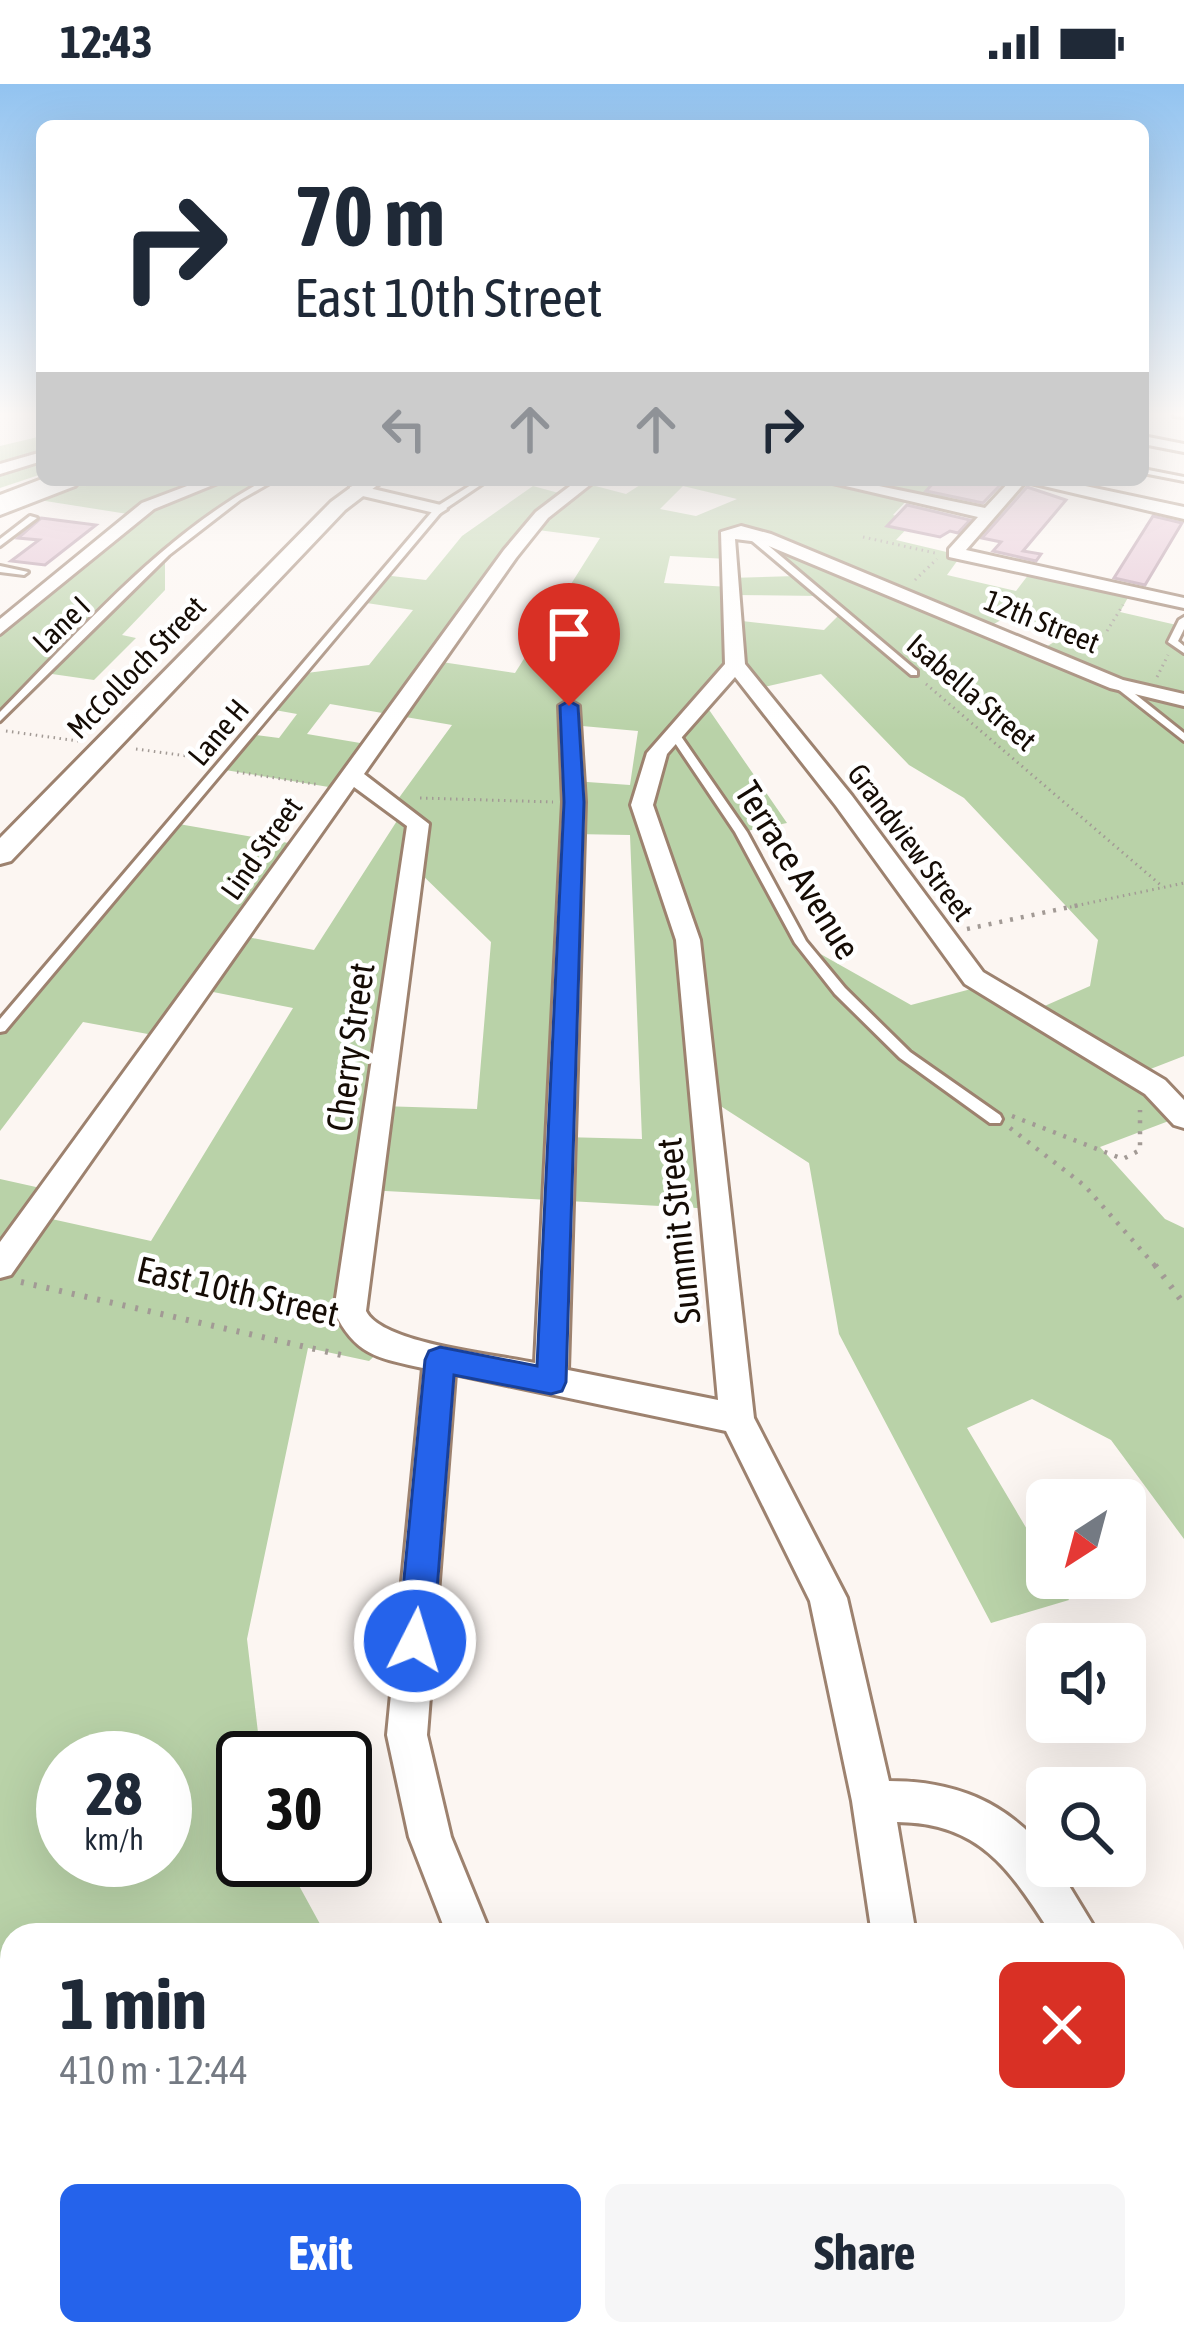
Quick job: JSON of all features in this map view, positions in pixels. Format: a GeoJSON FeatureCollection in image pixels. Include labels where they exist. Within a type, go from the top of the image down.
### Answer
{"type":"FeatureCollection","features":[{"type":"Feature","properties":{"kind":"street"},"geometry":{"type":"LineString","coordinates":[[0,628],[132,520]]}},
{"type":"Feature","properties":{"kind":"street","name":"McColloch Street"},"geometry":{"type":"LineString","coordinates":[[0,855],[331,520]]}},
{"type":"Feature","properties":{"kind":"street","name":"Lind Street"},"geometry":{"type":"LineString","coordinates":[[0,1266],[538,520]]}},
{"type":"Feature","properties":{"kind":"street"},"geometry":{"type":"LineString","coordinates":[[948,554],[983,520]]}},
{"type":"Feature","properties":{"kind":"street"},"geometry":{"type":"LineString","coordinates":[[735,665],[727,536],[732,531],[748,532]]}},
{"type":"Feature","properties":{"kind":"street","name":"12th Street"},"geometry":{"type":"LineString","coordinates":[[748,532],[1117,684],[1184,700]]}},
{"type":"Feature","properties":{"kind":"street"},"geometry":{"type":"LineString","coordinates":[[948,554],[1184,602]]}},
{"type":"Feature","properties":{"kind":"street","name":"Summit Street"},"geometry":{"type":"LineString","coordinates":[[735,665],[657,753],[642,805],[688,940],[737,1419],[829,1598],[873,1801],[892,1923]]}},
{"type":"Feature","properties":{"kind":"street","name":"Grandview Street"},"geometry":{"type":"LineString","coordinates":[[735,665],[974,978],[1155,1087],[1184,1118]]}},
{"type":"Feature","properties":{"kind":"street"},"geometry":{"type":"LineString","coordinates":[[551,1382],[574,802],[569,706]]}},
{"type":"Feature","properties":{"kind":"street","name":"Cherry Street"},"geometry":{"type":"LineString","coordinates":[[346,782],[379,797],[418,824],[350,1311],[359,1330],[385,1346]]}},
{"type":"Feature","properties":{"kind":"street","name":"East 10th Street"},"geometry":{"type":"LineString","coordinates":[[385,1346],[737,1419]]}},
{"type":"Feature","properties":{"kind":"street"},"geometry":{"type":"LineString","coordinates":[[440,1360],[407,1735],[413,1791],[435,1860],[464,1923]]}},
{"type":"Feature","properties":{"kind":"street"},"geometry":{"type":"LineString","coordinates":[[873,1801],[939,1804],[974,1815],[1005,1835],[1068,1923]]}},
{"type":"Feature","properties":{"kind":"lane"},"geometry":{"type":"LineString","coordinates":[[0,543],[31,520]]}},
{"type":"Feature","properties":{"kind":"lane","name":"Lane I"},"geometry":{"type":"LineString","coordinates":[[0,718],[209,520]]}},
{"type":"Feature","properties":{"kind":"lane","name":"Lane H"},"geometry":{"type":"LineString","coordinates":[[0,1028],[430,520]]}},
{"type":"Feature","properties":{"kind":"lane","name":"Isabella Street"},"geometry":{"type":"LineString","coordinates":[[748,532],[914,674]]}},
{"type":"Feature","properties":{"kind":"lane"},"geometry":{"type":"LineString","coordinates":[[0,568],[24,572]]}},
{"type":"Feature","properties":{"kind":"lane"},"geometry":{"type":"LineString","coordinates":[[1179,647],[1184,620]]}},
{"type":"Feature","properties":{"kind":"lane"},"geometry":{"type":"LineString","coordinates":[[1117,684],[1184,737]]}},
{"type":"Feature","properties":{"kind":"lane","name":"Terrace Avenue"},"geometry":{"type":"LineString","coordinates":[[674,734],[741,832],[801,943],[840,991],[905,1055],[995,1119]]}},
{"type":"Feature","properties":{"kind":"path"},"geometry":{"type":"LineString","coordinates":[[863,537],[948,554]]}},
{"type":"Feature","properties":{"kind":"path"},"geometry":{"type":"LineString","coordinates":[[904,591],[948,554]]}},
{"type":"Feature","properties":{"kind":"path"},"geometry":{"type":"LineString","coordinates":[[1107,631],[1129,596]]}},
{"type":"Feature","properties":{"kind":"path"},"geometry":{"type":"LineString","coordinates":[[1151,688],[1179,647]]}},
{"type":"Feature","properties":{"kind":"path","name":"Isabella Street"},"geometry":{"type":"LineString","coordinates":[[914,674],[1163,887]]}},
{"type":"Feature","properties":{"kind":"path"},"geometry":{"type":"LineString","coordinates":[[219,769],[346,782]]}},
{"type":"Feature","properties":{"kind":"path"},"geometry":{"type":"LineString","coordinates":[[379,797],[574,802]]}},
{"type":"Feature","properties":{"kind":"path"},"geometry":{"type":"LineString","coordinates":[[943,934],[1184,883]]}},
{"type":"Feature","properties":{"kind":"path"},"geometry":{"type":"LineString","coordinates":[[981,1108],[1040,1125],[1106,1155],[1133,1158],[1140,1150],[1141,1120],[1134,1075]]}},
{"type":"Feature","properties":{"kind":"path"},"geometry":{"type":"LineString","coordinates":[[995,1119],[1061,1160],[1118,1214],[1184,1304]]}},
{"type":"Feature","properties":{"kind":"path","name":"East 10th Street"},"geometry":{"type":"LineString","coordinates":[[0,1277],[369,1361],[385,1346]]}},
{"type":"Feature","properties":{"kind":"green space"},"geometry":{"type":"Polygon","coordinates":[[[129,520],[210,520],[165,559],[165,590],[122,635],[136,638],[94,680],[45,673],[0,718],[0,628],[129,520]]]}},
{"type":"Feature","properties":{"kind":"green space"},"geometry":{"type":"Polygon","coordinates":[[[485,520],[909,520],[914,521],[896,540],[960,557],[947,575],[1016,591],[1032,570],[1131,592],[1120,612],[1181,626],[1173,642],[1184,650],[1184,1056],[1135,1075],[1182,1116],[1100,1147],[1165,1219],[1184,1228],[1184,1539],[1146,1487],[1146,1479],[1140,1479],[1111,1440],[1032,1399],[967,1428],[1026,1528],[1026,1599],[1069,1600],[991,1623],[839,1334],[809,1163],[705,1096],[715,1209],[367,1190],[350,1311],[385,1346],[369,1361],[308,1348],[247,1639],[258,1731],[216,1731],[216,1887],[300,1887],[319,1923],[0,1923],[0,1179],[54,1191],[38,1216],[151,1241],[293,1008],[198,989],[164,1037],[83,1022],[0,1131],[0,1028],[173,823],[300,845],[237,935],[314,950],[402,813],[393,806],[452,725],[330,704],[307,734],[372,745],[341,789],[219,769],[249,734],[279,738],[297,714],[269,709],[299,674],[369,665],[413,610],[360,602],[383,575],[426,580],[462,536],[485,520]],[[530,529],[435,661],[515,673],[600,538],[530,529]],[[733,531],[728,559],[670,556],[664,583],[729,587],[729,578],[796,576],[748,532],[733,531]],[[731,595],[733,620],[824,630],[841,613],[822,596],[731,595]],[[1010,615],[985,629],[1038,652],[1062,637],[1010,615]],[[734,665],[703,701],[787,823],[742,832],[801,943],[911,1005],[986,985],[1031,1012],[1090,986],[1098,940],[964,798],[909,765],[821,674],[755,689],[734,665]],[[571,725],[573,781],[630,785],[638,731],[571,725]],[[573,834],[562,1137],[642,1139],[630,835],[573,834]],[[414,867],[380,1106],[477,1109],[491,942],[414,867]]]}},
{"type":"Feature","properties":{"kind":"building"},"geometry":{"type":"Polygon","coordinates":[[[39,520],[96,525],[45,565],[11,561],[39,540],[18,538],[39,520]]]}},
{"type":"Feature","properties":{"kind":"building"},"geometry":{"type":"Polygon","coordinates":[[[893,520],[970,520],[958,533],[950,531],[940,537],[887,526],[893,520]]]}},
{"type":"Feature","properties":{"kind":"building"},"geometry":{"type":"Polygon","coordinates":[[[998,520],[1050,520],[1023,551],[1041,554],[1036,561],[993,551],[1001,542],[982,538],[998,520]]]}},
{"type":"Feature","properties":{"kind":"building"},"geometry":{"type":"Polygon","coordinates":[[[1151,520],[1182,523],[1145,585],[1114,578],[1151,520]]]}},
{"type":"Feature","properties":{"kind":"route"},"geometry":{"type":"LineString","coordinates":[[415,1641],[440,1360],[551,1382],[574,802],[569,706]]}}]}
